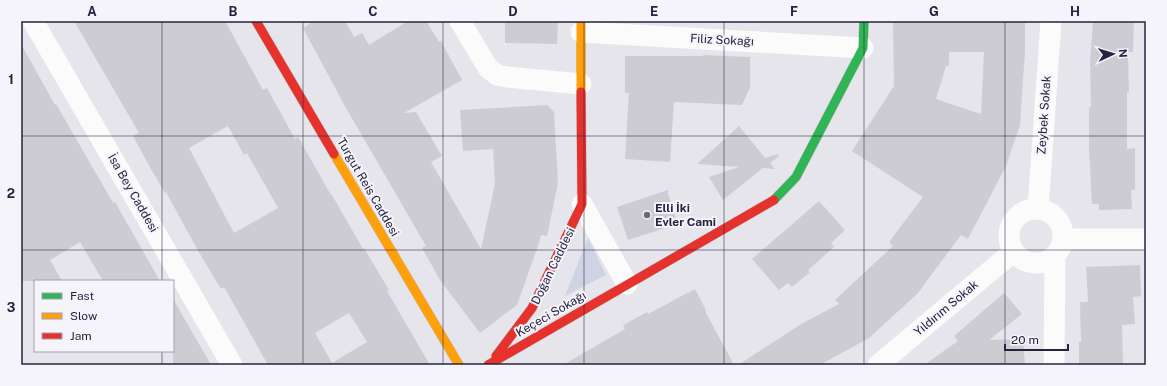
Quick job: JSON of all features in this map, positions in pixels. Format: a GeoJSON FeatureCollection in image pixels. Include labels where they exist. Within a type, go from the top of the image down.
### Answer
{"type":"FeatureCollection","features":[{"type":"Feature","properties":{"kind":"street","name":"İsa Bey Caddesi"},"geometry":{"type":"LineString","coordinates":[[33,21],[232,365]]}},
{"type":"Feature","properties":{"kind":"street","name":"Turgut Reis Caddesi"},"geometry":{"type":"LineString","coordinates":[[256,21],[459,365]]}},
{"type":"Feature","properties":{"kind":"street"},"geometry":{"type":"LineString","coordinates":[[460,21],[488,68],[497,75],[581,84]]}},
{"type":"Feature","properties":{"kind":"street"},"geometry":{"type":"LineString","coordinates":[[863,48],[864,21]]}},
{"type":"Feature","properties":{"kind":"street","name":"Zeybek Sokak"},"geometry":{"type":"LineString","coordinates":[[1038,209],[1051,21]]}},
{"type":"Feature","properties":{"kind":"street","name":"Doğan Caddesi"},"geometry":{"type":"LineString","coordinates":[[489,364],[532,308],[582,204],[581,26]]}},
{"type":"Feature","properties":{"kind":"street","name":"Filiz Sokağı"},"geometry":{"type":"LineString","coordinates":[[581,26],[863,48]]}},
{"type":"Feature","properties":{"kind":"street","name":"Keçeci Sokağı"},"geometry":{"type":"LineString","coordinates":[[489,364],[775,199],[796,177],[863,48]]}},
{"type":"Feature","properties":{"kind":"street","name":"Doğan Caddesi"},"geometry":{"type":"LineString","coordinates":[[582,204],[627,284]]}},
{"type":"Feature","properties":{"kind":"street"},"geometry":{"type":"LineString","coordinates":[[1054,365],[1059,248],[1063,230],[1054,215],[1038,209],[1030,209],[1015,218],[1008,234],[1009,243],[1013,252],[1024,261],[1038,264],[1047,262],[1059,248],[1146,239]]}},
{"type":"Feature","properties":{"kind":"street","name":"Yıldırım Sokak"},"geometry":{"type":"LineString","coordinates":[[878,365],[1013,252]]}},
{"type":"Feature","properties":{"kind":"shaded area"},"geometry":{"type":"Polygon","coordinates":[[[588,238],[606,275],[565,296],[588,238]]]}},
{"type":"Feature","properties":{"kind":"building"},"geometry":{"type":"Polygon","coordinates":[[[74,21],[225,21],[263,90],[267,88],[295,139],[298,137],[363,249],[364,248],[389,290],[387,291],[430,365],[268,365],[224,287],[221,289],[166,192],[165,193],[151,169],[133,136],[139,133],[74,21]],[[228,126],[189,148],[234,233],[278,208],[247,153],[244,155],[228,126]],[[349,313],[315,333],[332,363],[367,342],[349,313]]]}},
{"type":"Feature","properties":{"kind":"building"},"geometry":{"type":"Polygon","coordinates":[[[314,21],[345,21],[354,37],[362,33],[369,45],[408,21],[426,21],[439,42],[441,41],[462,80],[404,113],[416,112],[442,156],[431,162],[481,249],[495,184],[493,149],[463,151],[460,110],[547,105],[554,112],[558,183],[547,236],[541,235],[517,305],[480,333],[440,280],[422,248],[426,246],[346,108],[303,28],[314,21]]]}},
{"type":"Feature","properties":{"kind":"building"},"geometry":{"type":"Polygon","coordinates":[[[505,21],[558,21],[557,44],[505,43],[505,21]]]}},
{"type":"Feature","properties":{"kind":"building"},"geometry":{"type":"Polygon","coordinates":[[[893,21],[1025,22],[1025,51],[1020,125],[1006,166],[968,239],[961,235],[918,293],[869,338],[820,365],[738,365],[803,323],[839,304],[835,300],[893,246],[889,242],[923,197],[852,151],[894,86],[893,21]],[[949,52],[949,66],[946,66],[936,99],[981,114],[984,52],[949,52]]]}},
{"type":"Feature","properties":{"kind":"building"},"geometry":{"type":"Polygon","coordinates":[[[1093,21],[1134,21],[1133,52],[1128,52],[1129,92],[1127,92],[1127,149],[1135,148],[1135,190],[1131,190],[1132,209],[1099,210],[1099,204],[1092,204],[1089,149],[1089,107],[1091,107],[1090,63],[1093,21]]]}},
{"type":"Feature","properties":{"kind":"building"},"geometry":{"type":"Polygon","coordinates":[[[21,44],[55,105],[56,104],[113,203],[115,202],[159,280],[102,280],[80,242],[50,260],[61,280],[21,281],[21,44]]]}},
{"type":"Feature","properties":{"kind":"building"},"geometry":{"type":"Polygon","coordinates":[[[703,55],[750,57],[750,87],[742,105],[674,102],[670,162],[625,159],[629,93],[625,93],[625,56],[703,55]]]}},
{"type":"Feature","properties":{"kind":"building"},"geometry":{"type":"Polygon","coordinates":[[[739,126],[765,158],[778,154],[779,156],[770,163],[775,169],[763,168],[723,200],[709,177],[739,167],[697,164],[739,126]]]}},
{"type":"Feature","properties":{"kind":"building","name":"Elli İki Evler Cami"},"geometry":{"type":"Polygon","coordinates":[[[668,190],[678,224],[628,240],[617,207],[668,190]]]}},
{"type":"Feature","properties":{"kind":"building"},"geometry":{"type":"Polygon","coordinates":[[[819,201],[845,230],[831,243],[834,247],[808,270],[810,272],[792,287],[788,283],[779,290],[752,259],[819,201]]]}},
{"type":"Feature","properties":{"kind":"building"},"geometry":{"type":"Polygon","coordinates":[[[1140,265],[1141,296],[1133,297],[1135,324],[1122,325],[1123,365],[1079,365],[1079,342],[1081,342],[1080,302],[1088,302],[1086,267],[1140,265]]]}},
{"type":"Feature","properties":{"kind":"building"},"geometry":{"type":"Polygon","coordinates":[[[695,289],[734,365],[563,365],[625,329],[623,325],[647,312],[648,314],[695,289]]]}},
{"type":"Feature","properties":{"kind":"building"},"geometry":{"type":"Polygon","coordinates":[[[1004,293],[1022,314],[989,340],[1023,339],[1025,365],[924,365],[958,341],[954,336],[1004,293]]]}},
{"type":"Feature","properties":{"kind":"building"},"geometry":{"type":"Polygon","coordinates":[[[174,301],[211,365],[173,365],[174,352],[174,301]]]}},
{"type":"Feature","properties":{"kind":"traffic: fast"},"geometry":{"type":"LineString","coordinates":[[774,200],[796,177],[863,48],[864,21]]}},
{"type":"Feature","properties":{"kind":"traffic: slow"},"geometry":{"type":"LineString","coordinates":[[581,21],[581,92]]}},
{"type":"Feature","properties":{"kind":"traffic: slow"},"geometry":{"type":"LineString","coordinates":[[334,154],[459,365]]}},
{"type":"Feature","properties":{"kind":"traffic: jam"},"geometry":{"type":"LineString","coordinates":[[256,21],[334,154]]}},
{"type":"Feature","properties":{"kind":"traffic: jam"},"geometry":{"type":"LineString","coordinates":[[496,356],[532,308],[582,204],[581,92]]}},
{"type":"Feature","properties":{"kind":"traffic: jam"},"geometry":{"type":"LineString","coordinates":[[488,365],[774,200]]}},
{"type":"Feature","properties":{"kind":"place","name":"Elli İki Evler Cami"},"geometry":{"type":"Point","coordinates":[647,215]}}]}
